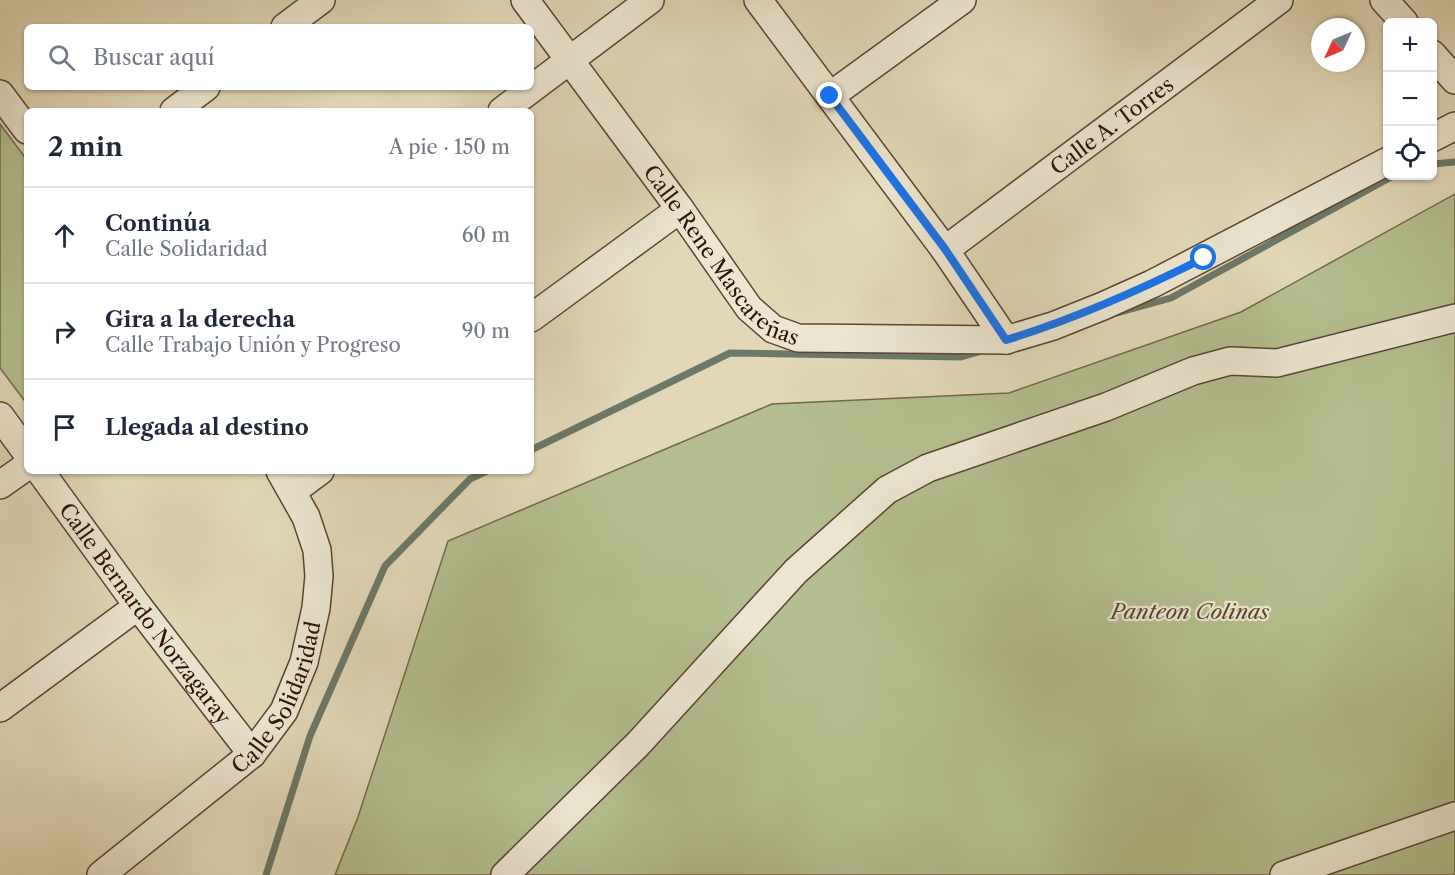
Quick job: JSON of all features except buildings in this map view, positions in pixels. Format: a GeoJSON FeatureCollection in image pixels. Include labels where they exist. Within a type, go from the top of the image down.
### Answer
{"type":"FeatureCollection","features":[{"type":"Feature","properties":{"kind":"street"},"geometry":{"type":"LineString","coordinates":[[289,24],[321,0]]}},
{"type":"Feature","properties":{"kind":"street","name":"Calle Rene Mascareñas"},"geometry":{"type":"LineString","coordinates":[[525,0],[680,209],[749,308],[773,329],[798,338],[1006,340]]}},
{"type":"Feature","properties":{"kind":"street"},"geometry":{"type":"LineString","coordinates":[[534,87],[650,0]]}},
{"type":"Feature","properties":{"kind":"street"},"geometry":{"type":"LineString","coordinates":[[758,0],[945,249],[1006,340],[1063,322],[1152,284],[1383,164]]}},
{"type":"Feature","properties":{"kind":"street"},"geometry":{"type":"LineString","coordinates":[[830,96],[962,0]]}},
{"type":"Feature","properties":{"kind":"street","name":"Calle A. Torres"},"geometry":{"type":"LineString","coordinates":[[945,249],[1279,0]]}},
{"type":"Feature","properties":{"kind":"street"},"geometry":{"type":"LineString","coordinates":[[1384,0],[1400,18]]}},
{"type":"Feature","properties":{"kind":"street"},"geometry":{"type":"LineString","coordinates":[[1437,60],[1455,80]]}},
{"type":"Feature","properties":{"kind":"street"},"geometry":{"type":"LineString","coordinates":[[178,108],[202,90]]}},
{"type":"Feature","properties":{"kind":"street"},"geometry":{"type":"LineString","coordinates":[[506,108],[530,90]]}},
{"type":"Feature","properties":{"kind":"street"},"geometry":{"type":"LineString","coordinates":[[0,94],[24,125]]}},
{"type":"Feature","properties":{"kind":"street"},"geometry":{"type":"LineString","coordinates":[[1437,135],[1455,126]]}},
{"type":"Feature","properties":{"kind":"street"},"geometry":{"type":"LineString","coordinates":[[534,316],[680,209]]}},
{"type":"Feature","properties":{"kind":"street"},"geometry":{"type":"LineString","coordinates":[[505,875],[638,744],[796,570],[887,490],[928,468],[1106,407],[1193,371],[1230,361],[1277,363],[1455,318]]}},
{"type":"Feature","properties":{"kind":"street"},"geometry":{"type":"LineString","coordinates":[[0,416],[24,449]]}},
{"type":"Feature","properties":{"kind":"street"},"geometry":{"type":"LineString","coordinates":[[0,485],[24,468]]}},
{"type":"Feature","properties":{"kind":"street","name":"Calle Bernardo Norzagaray"},"geometry":{"type":"LineString","coordinates":[[42,474],[138,606],[252,754]]}},
{"type":"Feature","properties":{"kind":"street","name":"Calle Solidaridad"},"geometry":{"type":"LineString","coordinates":[[101,875],[252,754],[284,711],[304,662],[316,608],[319,576],[316,550],[306,517],[286,481],[310,474]]}},
{"type":"Feature","properties":{"kind":"street"},"geometry":{"type":"LineString","coordinates":[[0,708],[138,606]]}},
{"type":"Feature","properties":{"kind":"street"},"geometry":{"type":"LineString","coordinates":[[1284,875],[1455,816]]}},
{"type":"Feature","properties":{"kind":"green space"},"geometry":{"type":"Polygon","coordinates":[[[0,124],[24,156],[24,400],[0,368],[0,124]]]}},
{"type":"Feature","properties":{"kind":"green space","name":"Panteon Colinas"},"geometry":{"type":"Polygon","coordinates":[[[1455,194],[1455,875],[335,875],[358,817],[448,541],[772,404],[1009,393],[1241,312],[1455,194]]]}},
{"type":"Feature","properties":{"kind":"waterway"},"geometry":{"type":"LineString","coordinates":[[1437,164],[1455,162]]}},
{"type":"Feature","properties":{"kind":"waterway"},"geometry":{"type":"LineString","coordinates":[[1117,313],[1171,298],[1386,180]]}},
{"type":"Feature","properties":{"kind":"waterway"},"geometry":{"type":"LineString","coordinates":[[534,449],[730,353],[961,357],[982,351]]}},
{"type":"Feature","properties":{"kind":"waterway"},"geometry":{"type":"LineString","coordinates":[[266,875],[310,736],[385,566],[470,479],[481,474]]}},
{"type":"Feature","properties":{"kind":"route"},"geometry":{"type":"LineString","coordinates":[[830,96],[945,249],[1006,340],[1053,326],[1103,306],[1204,258]]}}]}
